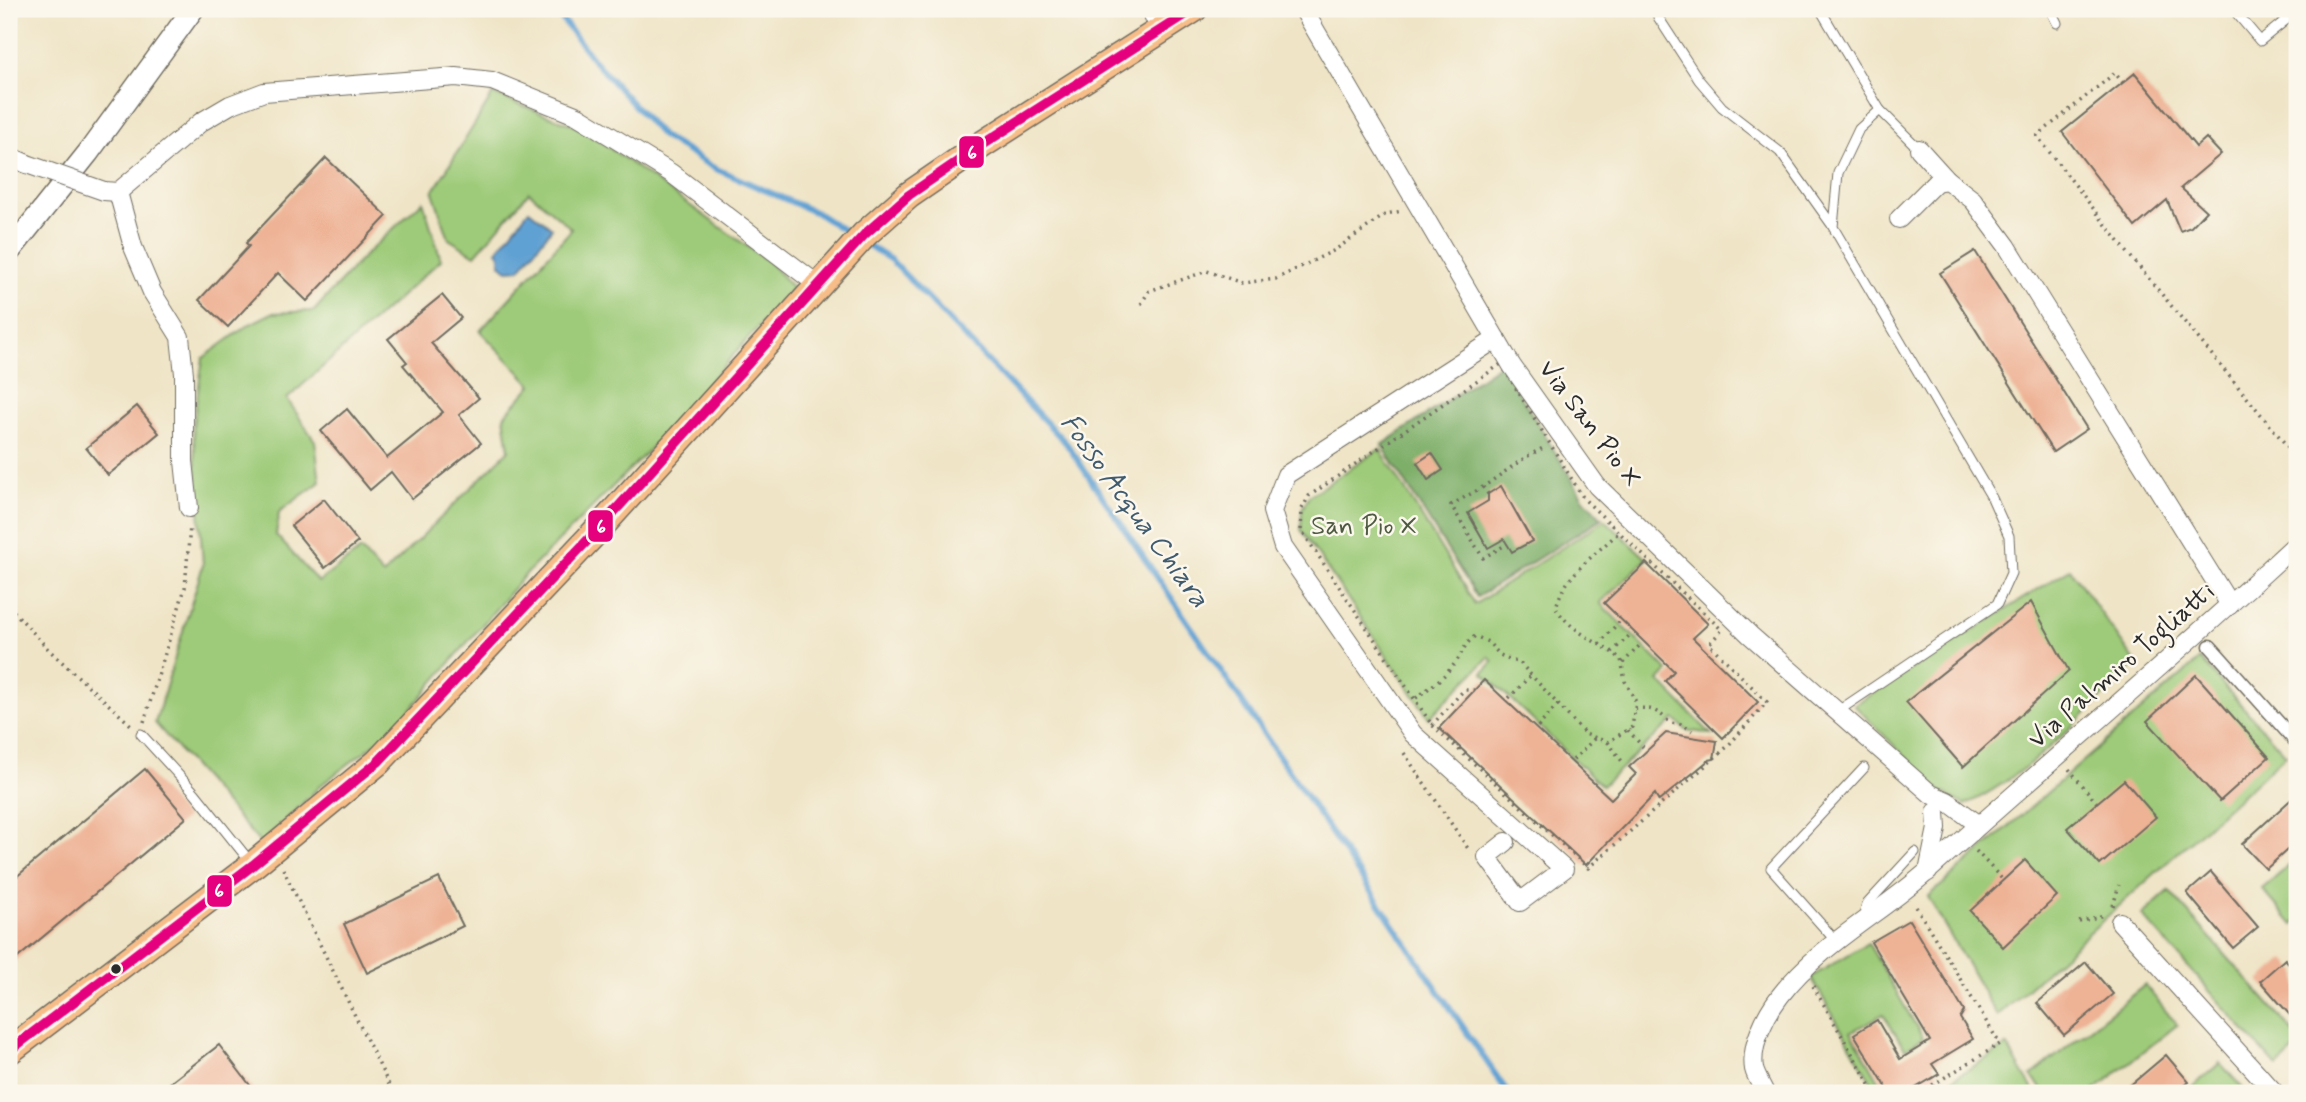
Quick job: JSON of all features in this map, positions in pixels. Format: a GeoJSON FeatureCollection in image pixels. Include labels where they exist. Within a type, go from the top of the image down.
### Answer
{"type":"FeatureCollection","features":[{"type":"Feature","properties":{"kind":"main road"},"geometry":{"type":"LineString","coordinates":[[9,1051],[253,865],[378,762],[603,524],[865,234],[909,195],[1155,19],[1194,9]]}},
{"type":"Feature","properties":{"kind":"street"},"geometry":{"type":"LineString","coordinates":[[9,252],[88,153],[193,9]]}},
{"type":"Feature","properties":{"kind":"street","name":"Via San Pio X"},"geometry":{"type":"LineString","coordinates":[[1303,9],[1496,339],[1597,486],[1751,635],[1931,794],[1947,801],[1979,825]]}},
{"type":"Feature","properties":{"kind":"street"},"geometry":{"type":"LineString","coordinates":[[111,192],[201,122],[230,105],[264,92],[456,77],[492,80],[578,116],[671,173],[818,285]]}},
{"type":"Feature","properties":{"kind":"street"},"geometry":{"type":"LineString","coordinates":[[1919,149],[1947,180],[1973,200],[2007,246],[2230,605]]}},
{"type":"Feature","properties":{"kind":"street"},"geometry":{"type":"LineString","coordinates":[[9,156],[111,192],[152,292],[180,337],[184,374],[184,461],[189,508]]}},
{"type":"Feature","properties":{"kind":"street"},"geometry":{"type":"LineString","coordinates":[[1899,219],[1936,182],[1947,180]]}},
{"type":"Feature","properties":{"kind":"street"},"geometry":{"type":"LineString","coordinates":[[1496,339],[1286,475],[1272,511],[1283,547],[1413,734],[1564,869],[1520,902],[1487,857],[1506,842]]}},
{"type":"Feature","properties":{"kind":"street","name":"Via Palmiro Togliatti"},"geometry":{"type":"LineString","coordinates":[[1979,825],[2297,543]]}},
{"type":"Feature","properties":{"kind":"street"},"geometry":{"type":"LineString","coordinates":[[2210,646],[2297,743]]}},
{"type":"Feature","properties":{"kind":"street"},"geometry":{"type":"LineString","coordinates":[[1928,872],[1937,828],[1931,794]]}},
{"type":"Feature","properties":{"kind":"street"},"geometry":{"type":"LineString","coordinates":[[1936,812],[1966,845]]}},
{"type":"Feature","properties":{"kind":"street"},"geometry":{"type":"LineString","coordinates":[[1765,1093],[1754,1070],[1755,1047],[1780,996],[1835,940],[1966,845],[1979,825]]}},
{"type":"Feature","properties":{"kind":"street"},"geometry":{"type":"LineString","coordinates":[[2115,918],[2274,1093]]}},
{"type":"Feature","properties":{"kind":"lane"},"geometry":{"type":"LineString","coordinates":[[1820,9],[1880,110],[1919,149]]}},
{"type":"Feature","properties":{"kind":"lane"},"geometry":{"type":"LineString","coordinates":[[2050,9],[2057,23]]}},
{"type":"Feature","properties":{"kind":"lane"},"geometry":{"type":"LineString","coordinates":[[2234,9],[2260,41],[2297,10]]}},
{"type":"Feature","properties":{"kind":"lane"},"geometry":{"type":"LineString","coordinates":[[1658,17],[1699,80],[1722,107],[1780,152],[1809,189],[1992,498],[2009,536],[2011,573],[1997,604],[1839,711]]}},
{"type":"Feature","properties":{"kind":"lane"},"geometry":{"type":"LineString","coordinates":[[1833,227],[1839,173],[1859,129],[1880,110]]}},
{"type":"Feature","properties":{"kind":"lane"},"geometry":{"type":"LineString","coordinates":[[141,734],[195,793],[253,865]]}},
{"type":"Feature","properties":{"kind":"lane"},"geometry":{"type":"LineString","coordinates":[[1835,940],[1771,868],[1864,768]]}},
{"type":"Feature","properties":{"kind":"lane"},"geometry":{"type":"LineString","coordinates":[[1863,919],[1867,904],[1915,852]]}},
{"type":"Feature","properties":{"kind":"path"},"geometry":{"type":"LineString","coordinates":[[2123,83],[2115,73],[2037,136],[2297,458]]}},
{"type":"Feature","properties":{"kind":"path"},"geometry":{"type":"LineString","coordinates":[[1141,304],[1149,291],[1207,271],[1242,283],[1276,279],[1335,250],[1387,214],[1407,209],[1421,211]]}},
{"type":"Feature","properties":{"kind":"path"},"geometry":{"type":"LineString","coordinates":[[1501,364],[1550,444],[1584,499],[1722,629],[1709,643],[1767,702],[1727,747],[1588,868],[1432,725],[1301,530],[1305,503],[1309,496],[1501,364]]}},
{"type":"Feature","properties":{"kind":"path"},"geometry":{"type":"LineString","coordinates":[[1507,544],[1483,558],[1451,505],[1550,444]]}},
{"type":"Feature","properties":{"kind":"path"},"geometry":{"type":"LineString","coordinates":[[1483,487],[1488,494]]}},
{"type":"Feature","properties":{"kind":"path"},"geometry":{"type":"LineString","coordinates":[[9,606],[49,650],[141,734],[185,588],[190,544],[189,508]]}},
{"type":"Feature","properties":{"kind":"path"},"geometry":{"type":"LineString","coordinates":[[1608,742],[1632,727],[1635,709],[1636,702],[1625,681],[1621,659],[1565,622],[1556,608],[1559,594],[1568,580],[1618,533]]}},
{"type":"Feature","properties":{"kind":"path"},"geometry":{"type":"LineString","coordinates":[[1599,644],[1619,622]]}},
{"type":"Feature","properties":{"kind":"path"},"geometry":{"type":"LineString","coordinates":[[1612,652],[1631,634]]}},
{"type":"Feature","properties":{"kind":"path"},"geometry":{"type":"LineString","coordinates":[[1416,698],[1437,683],[1457,660],[1464,644],[1475,636],[1488,642],[1500,655],[1521,664],[1586,734],[1608,742],[1624,764]]}},
{"type":"Feature","properties":{"kind":"path"},"geometry":{"type":"LineString","coordinates":[[1622,664],[1641,643]]}},
{"type":"Feature","properties":{"kind":"path"},"geometry":{"type":"LineString","coordinates":[[1508,698],[1531,675]]}},
{"type":"Feature","properties":{"kind":"path"},"geometry":{"type":"LineString","coordinates":[[1432,725],[1464,690],[1475,690]]}},
{"type":"Feature","properties":{"kind":"path"},"geometry":{"type":"LineString","coordinates":[[1538,727],[1559,703]]}},
{"type":"Feature","properties":{"kind":"path"},"geometry":{"type":"LineString","coordinates":[[1635,709],[1644,707],[1662,713],[1670,723],[1681,724],[1692,731]]}},
{"type":"Feature","properties":{"kind":"path"},"geometry":{"type":"LineString","coordinates":[[1628,730],[1643,747]]}},
{"type":"Feature","properties":{"kind":"path"},"geometry":{"type":"LineString","coordinates":[[1573,760],[1595,738]]}},
{"type":"Feature","properties":{"kind":"path"},"geometry":{"type":"LineString","coordinates":[[2068,768],[2097,803]]}},
{"type":"Feature","properties":{"kind":"path"},"geometry":{"type":"LineString","coordinates":[[1966,845],[2003,880]]}},
{"type":"Feature","properties":{"kind":"path"},"geometry":{"type":"LineString","coordinates":[[273,848],[393,1093]]}},
{"type":"Feature","properties":{"kind":"path"},"geometry":{"type":"LineString","coordinates":[[2115,918],[2119,885]]}},
{"type":"Feature","properties":{"kind":"path"},"geometry":{"type":"LineString","coordinates":[[1906,913],[1917,906],[2000,1044],[1919,1093]]}},
{"type":"Feature","properties":{"kind":"path"},"geometry":{"type":"LineString","coordinates":[[1809,979],[1875,1093]]}},
{"type":"Feature","properties":{"kind":"green space"},"geometry":{"type":"Polygon","coordinates":[[[493,94],[583,129],[769,262],[793,288],[648,451],[523,577],[393,730],[321,785],[261,844],[155,723],[203,565],[193,426],[203,358],[248,325],[272,313],[314,311],[362,258],[423,201],[441,260],[287,399],[315,441],[320,482],[279,512],[276,535],[318,582],[361,550],[383,575],[509,450],[504,416],[532,385],[480,331],[572,229],[529,192],[475,255],[449,239],[433,192],[493,94]]]}},
{"type":"Feature","properties":{"kind":"green space"},"geometry":{"type":"Polygon","coordinates":[[[1501,364],[1584,499],[1602,518],[1477,597],[1382,445],[1501,364]]]}},
{"type":"Feature","properties":{"kind":"green space","name":"San Pio X"},"geometry":{"type":"Polygon","coordinates":[[[1380,449],[1475,604],[1605,520],[1647,559],[1600,603],[1668,671],[1659,681],[1711,734],[1686,730],[1674,719],[1602,786],[1483,673],[1493,662],[1489,657],[1429,718],[1301,530],[1302,509],[1309,496],[1380,449]]]}},
{"type":"Feature","properties":{"kind":"green space"},"geometry":{"type":"Polygon","coordinates":[[[2070,569],[2136,663],[2033,761],[1987,794],[1964,805],[1936,788],[1854,705],[2070,569]]]}},
{"type":"Feature","properties":{"kind":"green space"},"geometry":{"type":"Polygon","coordinates":[[[2200,659],[2286,755],[1997,1016],[1928,897],[2200,659]]]}},
{"type":"Feature","properties":{"kind":"green space"},"geometry":{"type":"Polygon","coordinates":[[[2297,859],[2297,921],[2293,925],[2262,889],[2297,859]]]}},
{"type":"Feature","properties":{"kind":"green space"},"geometry":{"type":"Polygon","coordinates":[[[2169,891],[2297,1036],[2297,1048],[2277,1067],[2142,915],[2169,891]]]}},
{"type":"Feature","properties":{"kind":"green space"},"geometry":{"type":"Polygon","coordinates":[[[1868,943],[1923,1038],[1905,1049],[1883,1014],[1851,1032],[1886,1093],[1878,1093],[1811,977],[1868,943]]]}},
{"type":"Feature","properties":{"kind":"green space"},"geometry":{"type":"Polygon","coordinates":[[[2145,985],[2177,1025],[2091,1093],[2045,1093],[2031,1076],[2145,985]]]}},
{"type":"Feature","properties":{"kind":"green space"},"geometry":{"type":"Polygon","coordinates":[[[2007,1046],[2035,1093],[1930,1093],[2007,1046]]]}},
{"type":"Feature","properties":{"kind":"green space"},"geometry":{"type":"Polygon","coordinates":[[[2220,1063],[2247,1093],[2186,1093],[2220,1063]]]}},
{"type":"Feature","properties":{"kind":"water"},"geometry":{"type":"Polygon","coordinates":[[[529,210],[552,228],[520,269],[508,270],[500,264],[500,254],[497,251],[529,210]]]}},
{"type":"Feature","properties":{"kind":"building"},"geometry":{"type":"Polygon","coordinates":[[[2135,73],[2196,147],[2206,138],[2221,154],[2181,188],[2206,211],[2191,227],[2180,231],[2167,200],[2135,227],[2062,132],[2135,73]]]}},
{"type":"Feature","properties":{"kind":"building"},"geometry":{"type":"Polygon","coordinates":[[[326,158],[387,216],[307,301],[278,273],[228,327],[199,300],[249,246],[246,243],[326,158]]]}},
{"type":"Feature","properties":{"kind":"building"},"geometry":{"type":"Polygon","coordinates":[[[1975,251],[2087,429],[2053,452],[1940,273],[1975,251]]]}},
{"type":"Feature","properties":{"kind":"building"},"geometry":{"type":"Polygon","coordinates":[[[442,295],[461,318],[431,343],[479,398],[459,415],[481,443],[412,499],[391,472],[370,490],[321,431],[347,409],[387,458],[443,412],[403,365],[407,362],[388,339],[442,295]]]}},
{"type":"Feature","properties":{"kind":"building"},"geometry":{"type":"Polygon","coordinates":[[[137,406],[159,433],[108,475],[86,448],[137,406]]]}},
{"type":"Feature","properties":{"kind":"building"},"geometry":{"type":"Polygon","coordinates":[[[1432,453],[1443,470],[1428,480],[1417,463],[1432,453]]]}},
{"type":"Feature","properties":{"kind":"building"},"geometry":{"type":"Polygon","coordinates":[[[1501,486],[1532,541],[1512,552],[1504,539],[1488,548],[1468,513],[1488,501],[1488,494],[1501,486]]]}},
{"type":"Feature","properties":{"kind":"building"},"geometry":{"type":"Polygon","coordinates":[[[324,499],[358,542],[325,568],[291,526],[324,499]]]}},
{"type":"Feature","properties":{"kind":"building"},"geometry":{"type":"Polygon","coordinates":[[[1646,563],[1708,624],[1693,638],[1758,702],[1723,738],[1665,681],[1674,671],[1604,603],[1646,563]]]}},
{"type":"Feature","properties":{"kind":"building"},"geometry":{"type":"Polygon","coordinates":[[[2031,602],[2069,671],[1963,767],[1906,702],[2031,602]]]}},
{"type":"Feature","properties":{"kind":"building"},"geometry":{"type":"Polygon","coordinates":[[[2196,675],[2269,757],[2220,801],[2147,721],[2196,675]]]}},
{"type":"Feature","properties":{"kind":"building"},"geometry":{"type":"Polygon","coordinates":[[[1484,680],[1611,799],[1636,774],[1629,767],[1666,733],[1717,741],[1714,759],[1709,760],[1659,801],[1655,794],[1586,865],[1439,728],[1484,680]]]}},
{"type":"Feature","properties":{"kind":"building"},"geometry":{"type":"Polygon","coordinates":[[[145,769],[186,818],[9,965],[9,883],[145,769]]]}},
{"type":"Feature","properties":{"kind":"building"},"geometry":{"type":"Polygon","coordinates":[[[2124,780],[2156,817],[2100,865],[2067,828],[2124,780]]]}},
{"type":"Feature","properties":{"kind":"building"},"geometry":{"type":"Polygon","coordinates":[[[2297,794],[2297,841],[2266,869],[2242,844],[2297,794]]]}},
{"type":"Feature","properties":{"kind":"building"},"geometry":{"type":"Polygon","coordinates":[[[2025,860],[2057,896],[2003,947],[1970,911],[2025,860]]]}},
{"type":"Feature","properties":{"kind":"building"},"geometry":{"type":"Polygon","coordinates":[[[2211,872],[2258,927],[2233,948],[2187,893],[2211,872]]]}},
{"type":"Feature","properties":{"kind":"building"},"geometry":{"type":"Polygon","coordinates":[[[439,878],[463,926],[367,973],[344,924],[439,878]]]}},
{"type":"Feature","properties":{"kind":"building"},"geometry":{"type":"Polygon","coordinates":[[[1909,920],[1964,1011],[1960,1018],[1973,1039],[1932,1064],[1939,1074],[1907,1093],[1890,1093],[1854,1034],[1877,1020],[1900,1059],[1930,1041],[1871,942],[1909,920]]]}},
{"type":"Feature","properties":{"kind":"building"},"geometry":{"type":"Polygon","coordinates":[[[2285,959],[2297,972],[2297,1023],[2260,981],[2285,959]]]}},
{"type":"Feature","properties":{"kind":"building"},"geometry":{"type":"Polygon","coordinates":[[[2086,962],[2113,994],[2064,1035],[2037,1003],[2086,962]]]}},
{"type":"Feature","properties":{"kind":"building"},"geometry":{"type":"Polygon","coordinates":[[[219,1045],[256,1093],[157,1093],[219,1045]]]}},
{"type":"Feature","properties":{"kind":"building"},"geometry":{"type":"Polygon","coordinates":[[[2166,1055],[2189,1082],[2175,1093],[2121,1093],[2166,1055]]]}},
{"type":"Feature","properties":{"kind":"waterway","name":"Fosso Acqua Chiara"},"geometry":{"type":"LineString","coordinates":[[554,9],[596,63],[662,136],[714,168],[817,213],[854,237]]}},
{"type":"Feature","properties":{"kind":"waterway","name":"Fosso Acqua Chiara"},"geometry":{"type":"LineString","coordinates":[[866,244],[891,260],[1066,443],[1508,1093]]}},
{"type":"Feature","properties":{"kind":"transit line","name":"6"},"geometry":{"type":"LineString","coordinates":[[9,1051],[253,865],[378,762],[603,524],[865,234],[909,195],[983,144],[1194,9]]}}]}
